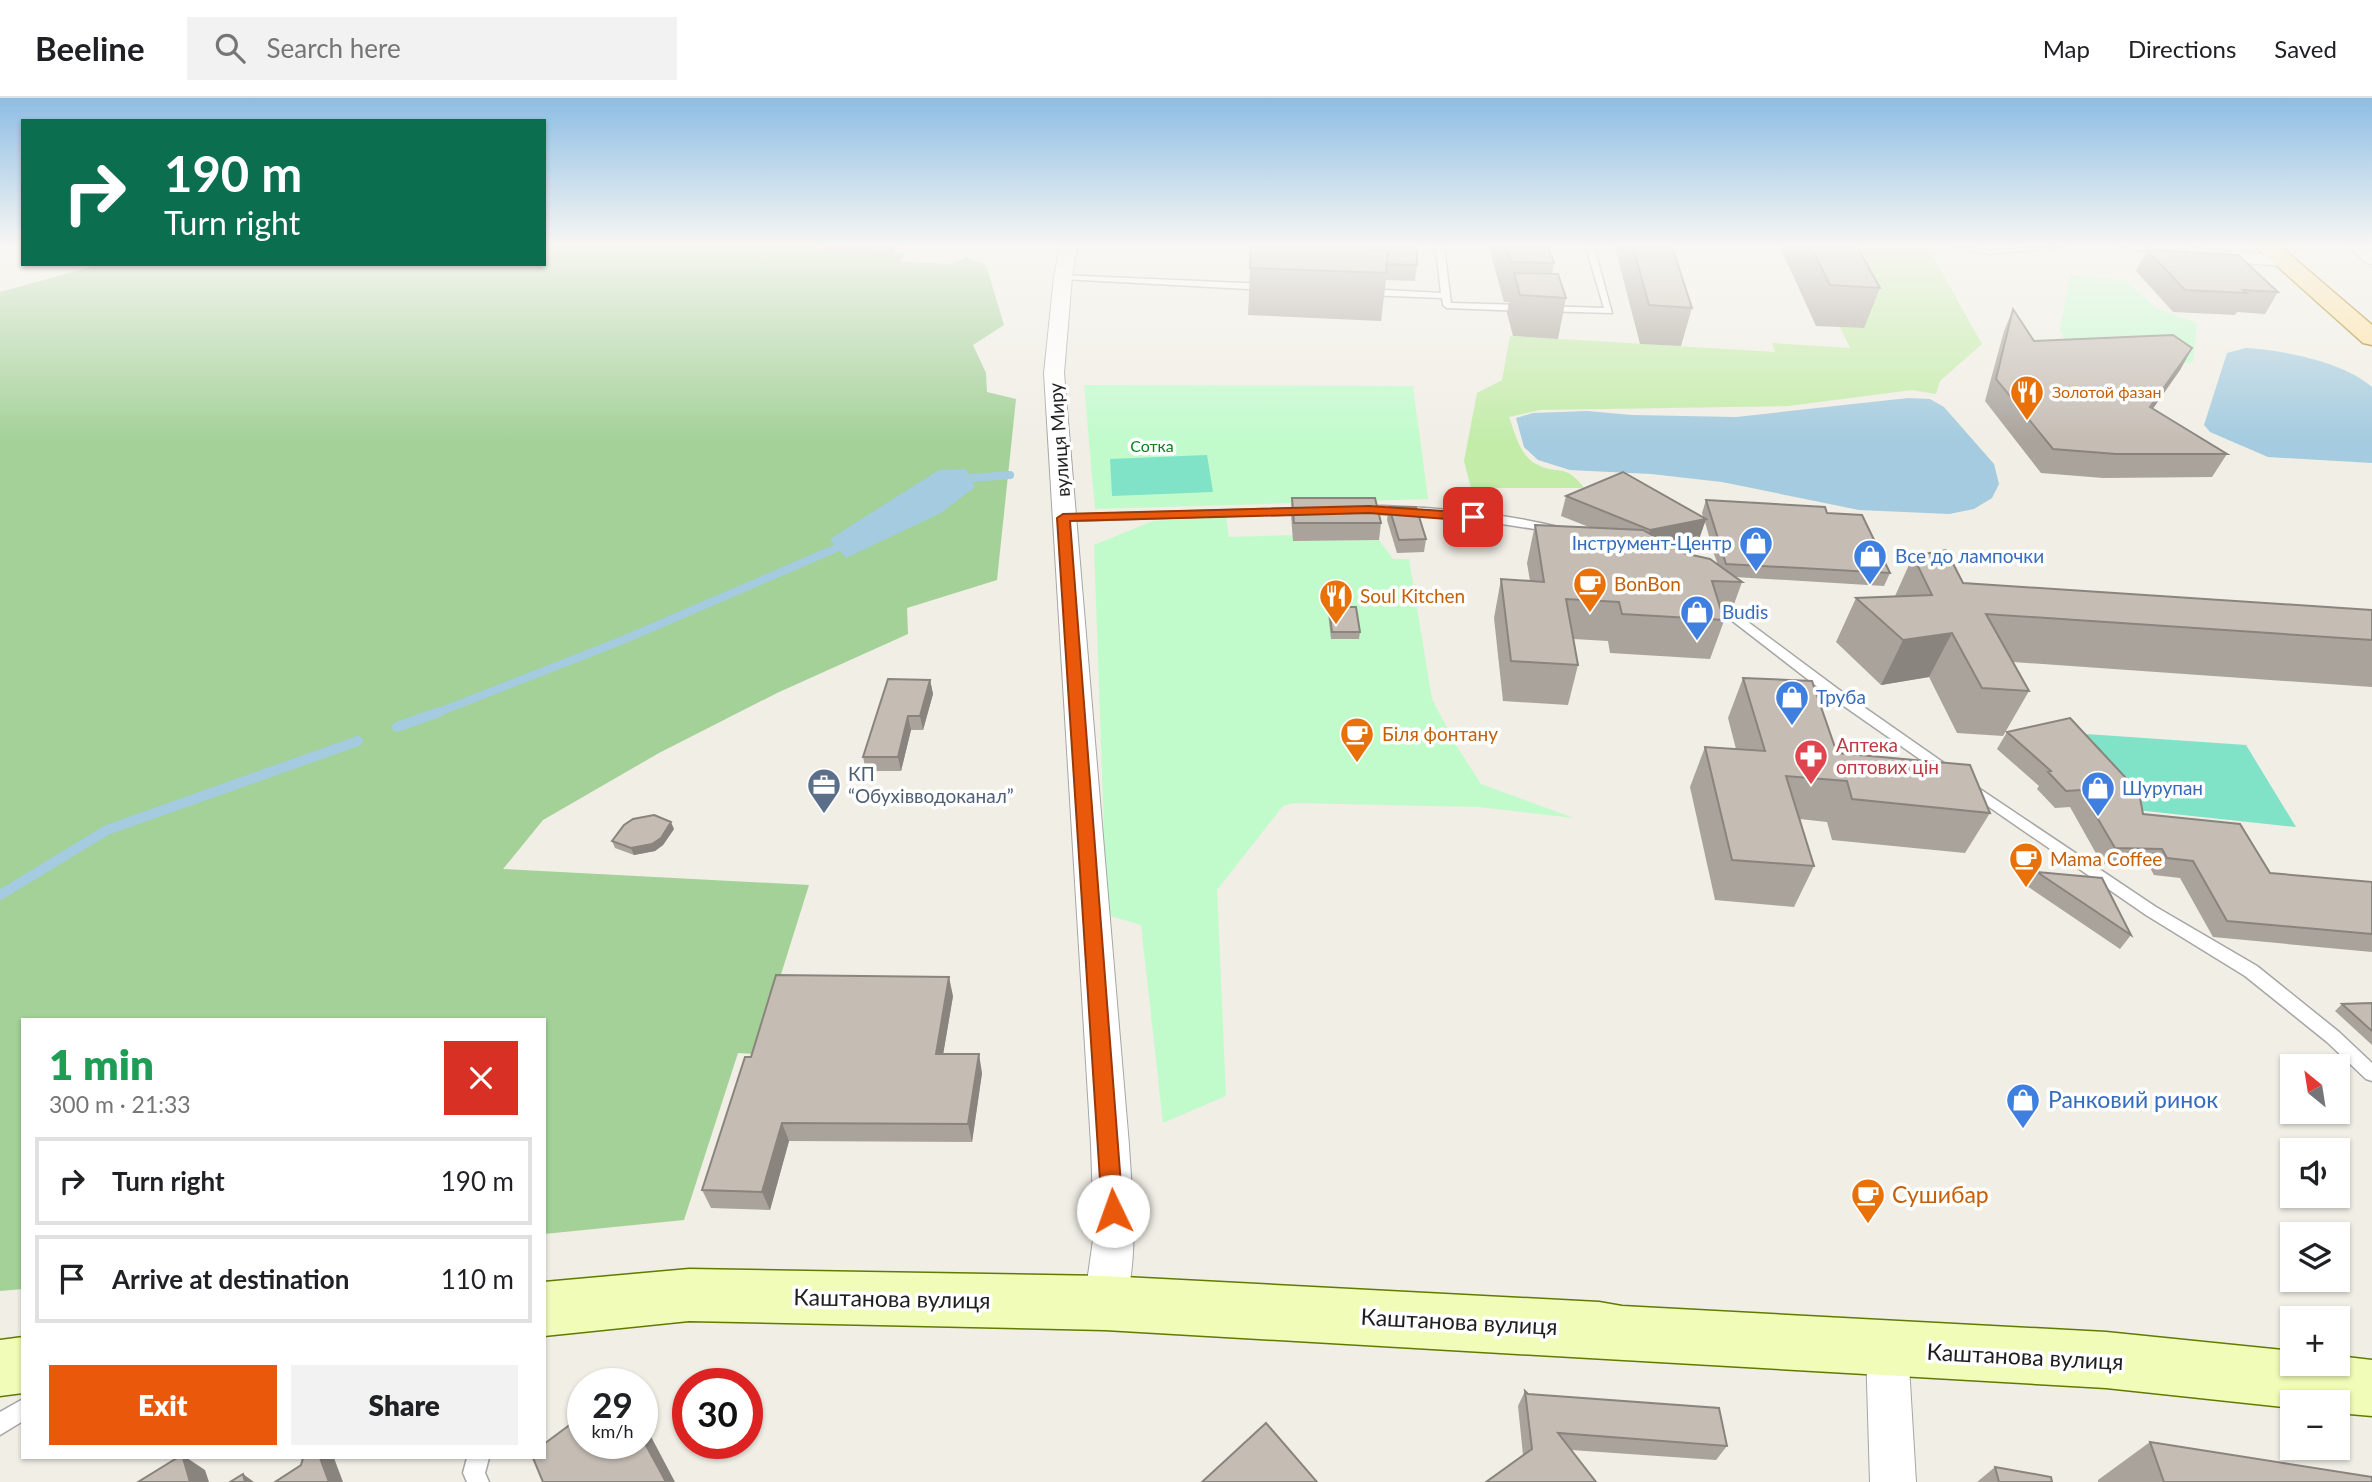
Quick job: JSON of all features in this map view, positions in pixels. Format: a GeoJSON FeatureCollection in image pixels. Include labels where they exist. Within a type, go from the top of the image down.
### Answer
{"type":"FeatureCollection","features":[{"type":"Feature","properties":{"kind":"main road"},"geometry":{"type":"LineString","coordinates":[[2341,312],[2372,338]]}},
{"type":"Feature","properties":{"kind":"main road","name":"Каштанова вулиця"},"geometry":{"type":"LineString","coordinates":[[546,1309],[689,1295],[1105,1303],[1599,1329],[1622,1333],[2106,1360],[2372,1388]]}},
{"type":"Feature","properties":{"kind":"main road"},"geometry":{"type":"LineString","coordinates":[[0,1368],[21,1365]]}},
{"type":"Feature","properties":{"kind":"street","name":"вулиця Миру"},"geometry":{"type":"LineString","coordinates":[[1060,312],[1054,373],[1114,1233],[1105,1303]]}},
{"type":"Feature","properties":{"kind":"street"},"geometry":{"type":"LineString","coordinates":[[1887,1349],[1893,1482]]}},
{"type":"Feature","properties":{"kind":"lane"},"geometry":{"type":"LineString","coordinates":[[1063,518],[1328,510]]}},
{"type":"Feature","properties":{"kind":"lane"},"geometry":{"type":"LineString","coordinates":[[1341,510],[1421,512],[1518,521],[1572,533]]}},
{"type":"Feature","properties":{"kind":"lane"},"geometry":{"type":"LineString","coordinates":[[1704,594],[1833,692],[2019,822],[2151,911],[2251,971],[2333,1037],[2372,1074]]}},
{"type":"Feature","properties":{"kind":"lane"},"geometry":{"type":"LineString","coordinates":[[0,1424],[21,1410]]}},
{"type":"Feature","properties":{"kind":"lane"},"geometry":{"type":"LineString","coordinates":[[478,1459],[474,1473],[478,1482]]}},
{"type":"Feature","properties":{"kind":"green space"},"geometry":{"type":"Polygon","coordinates":[[[0,312],[1000,312],[1004,325],[973,345],[986,373],[987,392],[1016,399],[997,580],[907,608],[908,634],[777,693],[659,753],[543,820],[503,869],[809,885],[756,1054],[738,1053],[684,1220],[546,1234],[546,1018],[21,1018],[21,1289],[0,1291],[0,312]]]}},
{"type":"Feature","properties":{"kind":"green space"},"geometry":{"type":"Polygon","coordinates":[[[1852,312],[1964,312],[1982,344],[1940,381],[1936,394],[1912,390],[1788,406],[1540,410],[1509,417],[1519,444],[1530,460],[1544,467],[1567,472],[1584,488],[1471,488],[1464,461],[1477,393],[1502,380],[1510,336],[1775,352],[1772,343],[1850,348],[1840,327],[1864,328],[1852,312]]]}},
{"type":"Feature","properties":{"kind":"green space"},"geometry":{"type":"Polygon","coordinates":[[[2063,312],[2166,312],[2197,323],[2193,362],[2173,365],[2071,361],[2060,328],[2063,312]]]}},
{"type":"Feature","properties":{"kind":"green space","name":"Сотка"},"geometry":{"type":"Polygon","coordinates":[[[1084,385],[1413,386],[1428,499],[1095,509],[1084,385]]]}},
{"type":"Feature","properties":{"kind":"green space"},"geometry":{"type":"Polygon","coordinates":[[[1207,455],[1213,492],[1112,496],[1110,459],[1207,455]]]}},
{"type":"Feature","properties":{"kind":"green space"},"geometry":{"type":"Polygon","coordinates":[[[1226,517],[1229,537],[1293,535],[1294,541],[1379,540],[1393,559],[1409,559],[1432,699],[1456,745],[1481,784],[1574,818],[1478,807],[1294,803],[1283,806],[1217,890],[1226,1096],[1163,1123],[1141,925],[1107,915],[1094,545],[1153,521],[1226,517]]]}},
{"type":"Feature","properties":{"kind":"green space"},"geometry":{"type":"Polygon","coordinates":[[[2086,734],[2246,745],[2296,827],[2127,809],[2096,774],[2086,734]]]}},
{"type":"Feature","properties":{"kind":"water"},"geometry":{"type":"Polygon","coordinates":[[[2246,348],[2277,351],[2329,364],[2360,378],[2372,387],[2372,463],[2268,457],[2210,432],[2204,425],[2227,353],[2246,348]]]}},
{"type":"Feature","properties":{"kind":"water"},"geometry":{"type":"Polygon","coordinates":[[[1908,398],[1930,399],[1944,407],[1994,464],[1999,484],[1992,498],[1974,509],[1949,514],[1859,510],[1722,482],[1651,474],[1570,470],[1538,460],[1524,447],[1516,418],[1533,413],[1587,411],[1632,415],[1736,417],[1908,398]]]}},
{"type":"Feature","properties":{"kind":"water"},"geometry":{"type":"Polygon","coordinates":[[[966,469],[975,487],[941,513],[846,558],[830,539],[939,470],[966,469]]]}},
{"type":"Feature","properties":{"kind":"building"},"geometry":{"type":"Polygon","coordinates":[[[2012,312],[2034,341],[2173,335],[2192,348],[2150,407],[2227,454],[2116,454],[2053,449],[1996,379],[2012,312]]]}},
{"type":"Feature","properties":{"kind":"building"},"geometry":{"type":"Polygon","coordinates":[[[1623,472],[1706,519],[1650,530],[1566,496],[1623,472]]]}},
{"type":"Feature","properties":{"kind":"building"},"geometry":{"type":"Polygon","coordinates":[[[1292,498],[1375,498],[1381,523],[1294,523],[1292,498]]]}},
{"type":"Feature","properties":{"kind":"building"},"geometry":{"type":"Polygon","coordinates":[[[1706,500],[1825,507],[1827,513],[1862,515],[1890,573],[1726,564],[1706,500]]]}},
{"type":"Feature","properties":{"kind":"building"},"geometry":{"type":"Polygon","coordinates":[[[1389,507],[1416,507],[1426,539],[1399,540],[1389,507]]]}},
{"type":"Feature","properties":{"kind":"building"},"geometry":{"type":"Polygon","coordinates":[[[1535,525],[1643,530],[1683,553],[1710,559],[1742,582],[1712,581],[1724,620],[1622,614],[1619,602],[1566,599],[1578,665],[1511,661],[1501,579],[1544,582],[1535,525]]]}},
{"type":"Feature","properties":{"kind":"building"},"geometry":{"type":"Polygon","coordinates":[[[1946,550],[1963,583],[2372,610],[2372,640],[1986,614],[2029,691],[1982,688],[1952,633],[1903,640],[1856,598],[1932,595],[1913,556],[1946,550]]]}},
{"type":"Feature","properties":{"kind":"building"},"geometry":{"type":"Polygon","coordinates":[[[1329,607],[1356,607],[1360,632],[1332,632],[1329,607]]]}},
{"type":"Feature","properties":{"kind":"building"},"geometry":{"type":"Polygon","coordinates":[[[1743,678],[1812,681],[1837,753],[1970,765],[1990,813],[1852,799],[1847,781],[1786,776],[1814,866],[1732,860],[1705,747],[1765,751],[1743,678]]]}},
{"type":"Feature","properties":{"kind":"building"},"geometry":{"type":"Polygon","coordinates":[[[888,679],[930,680],[920,716],[908,716],[898,757],[863,757],[888,679]]]}},
{"type":"Feature","properties":{"kind":"building"},"geometry":{"type":"Polygon","coordinates":[[[2070,718],[2139,792],[2143,814],[2240,824],[2270,873],[2372,882],[2372,934],[2227,921],[2193,861],[2167,858],[2162,849],[2115,848],[2081,790],[2066,791],[2048,772],[2051,771],[2007,732],[2070,718]]]}},
{"type":"Feature","properties":{"kind":"building"},"geometry":{"type":"Polygon","coordinates":[[[654,815],[671,822],[661,838],[652,844],[631,848],[612,841],[624,825],[633,819],[654,815]]]}},
{"type":"Feature","properties":{"kind":"building"},"geometry":{"type":"Polygon","coordinates":[[[2037,872],[2102,878],[2131,935],[2037,872]]]}},
{"type":"Feature","properties":{"kind":"building"},"geometry":{"type":"Polygon","coordinates":[[[776,975],[949,977],[936,1054],[979,1054],[968,1124],[782,1123],[762,1192],[702,1190],[745,1057],[751,1057],[776,975]]]}},
{"type":"Feature","properties":{"kind":"building"},"geometry":{"type":"Polygon","coordinates":[[[2372,1003],[2372,1031],[2342,1004],[2372,1003]]]}},
{"type":"Feature","properties":{"kind":"building"},"geometry":{"type":"Polygon","coordinates":[[[1525,1391],[1528,1394],[1719,1408],[1727,1446],[1558,1433],[1596,1482],[1486,1482],[1532,1449],[1525,1391]]]}},
{"type":"Feature","properties":{"kind":"building"},"geometry":{"type":"Polygon","coordinates":[[[1266,1423],[1317,1482],[1202,1482],[1266,1423]]]}},
{"type":"Feature","properties":{"kind":"building"},"geometry":{"type":"Polygon","coordinates":[[[567,1427],[567,1459],[653,1459],[666,1482],[543,1482],[533,1459],[546,1459],[546,1443],[567,1427]]]}},
{"type":"Feature","properties":{"kind":"building"},"geometry":{"type":"Polygon","coordinates":[[[2150,1442],[2372,1477],[2372,1482],[2164,1482],[2150,1442]]]}},
{"type":"Feature","properties":{"kind":"building"},"geometry":{"type":"Polygon","coordinates":[[[175,1459],[183,1459],[190,1482],[138,1482],[175,1459]]]}},
{"type":"Feature","properties":{"kind":"building"},"geometry":{"type":"Polygon","coordinates":[[[303,1459],[320,1459],[329,1482],[275,1482],[301,1465],[303,1459]]]}},
{"type":"Feature","properties":{"kind":"building"},"geometry":{"type":"Polygon","coordinates":[[[1995,1467],[2051,1477],[2052,1482],[1999,1482],[1995,1467]]]}},
{"type":"Feature","properties":{"kind":"building"},"geometry":{"type":"Polygon","coordinates":[[[243,1474],[245,1482],[230,1482],[243,1474]]]}},
{"type":"Feature","properties":{"kind":"waterway"},"geometry":{"type":"LineString","coordinates":[[959,479],[1010,475]]}},
{"type":"Feature","properties":{"kind":"waterway"},"geometry":{"type":"LineString","coordinates":[[434,714],[623,640],[846,544]]}},
{"type":"Feature","properties":{"kind":"waterway"},"geometry":{"type":"LineString","coordinates":[[397,727],[439,712]]}},
{"type":"Feature","properties":{"kind":"waterway"},"geometry":{"type":"LineString","coordinates":[[0,895],[107,830],[358,741]]}},
{"type":"Feature","properties":{"kind":"place","name":"Золотой фазан"},"geometry":{"type":"Point","coordinates":[2027,422]}},
{"type":"Feature","properties":{"kind":"place","name":"Інструмент-Центр"},"geometry":{"type":"Point","coordinates":[1756,573]}},
{"type":"Feature","properties":{"kind":"place","name":"Все до лампочки"},"geometry":{"type":"Point","coordinates":[1870,586]}},
{"type":"Feature","properties":{"kind":"place","name":"BonBon"},"geometry":{"type":"Point","coordinates":[1590,614]}},
{"type":"Feature","properties":{"kind":"place","name":"Soul Kitchen"},"geometry":{"type":"Point","coordinates":[1336,626]}},
{"type":"Feature","properties":{"kind":"place","name":"Budis"},"geometry":{"type":"Point","coordinates":[1697,642]}},
{"type":"Feature","properties":{"kind":"place","name":"Труба"},"geometry":{"type":"Point","coordinates":[1792,727]}},
{"type":"Feature","properties":{"kind":"place","name":"Біля фонтану"},"geometry":{"type":"Point","coordinates":[1357,764]}},
{"type":"Feature","properties":{"kind":"place","name":"Аптека оптових цін"},"geometry":{"type":"Point","coordinates":[1811,786]}},
{"type":"Feature","properties":{"kind":"place","name":"КП “Обухівводоканал”"},"geometry":{"type":"Point","coordinates":[824,815]}},
{"type":"Feature","properties":{"kind":"place","name":"Шурупан"},"geometry":{"type":"Point","coordinates":[2098,818]}},
{"type":"Feature","properties":{"kind":"place","name":"Mama Coffee"},"geometry":{"type":"Point","coordinates":[2026,889]}},
{"type":"Feature","properties":{"kind":"place","name":"Ранковий ринок"},"geometry":{"type":"Point","coordinates":[2023,1130]}},
{"type":"Feature","properties":{"kind":"place","name":"Сушибар"},"geometry":{"type":"Point","coordinates":[1868,1225]}},
{"type":"Feature","properties":{"kind":"route"},"geometry":{"type":"LineString","coordinates":[[1113,1211],[1063,518],[1369,509],[1473,517]]}}]}
